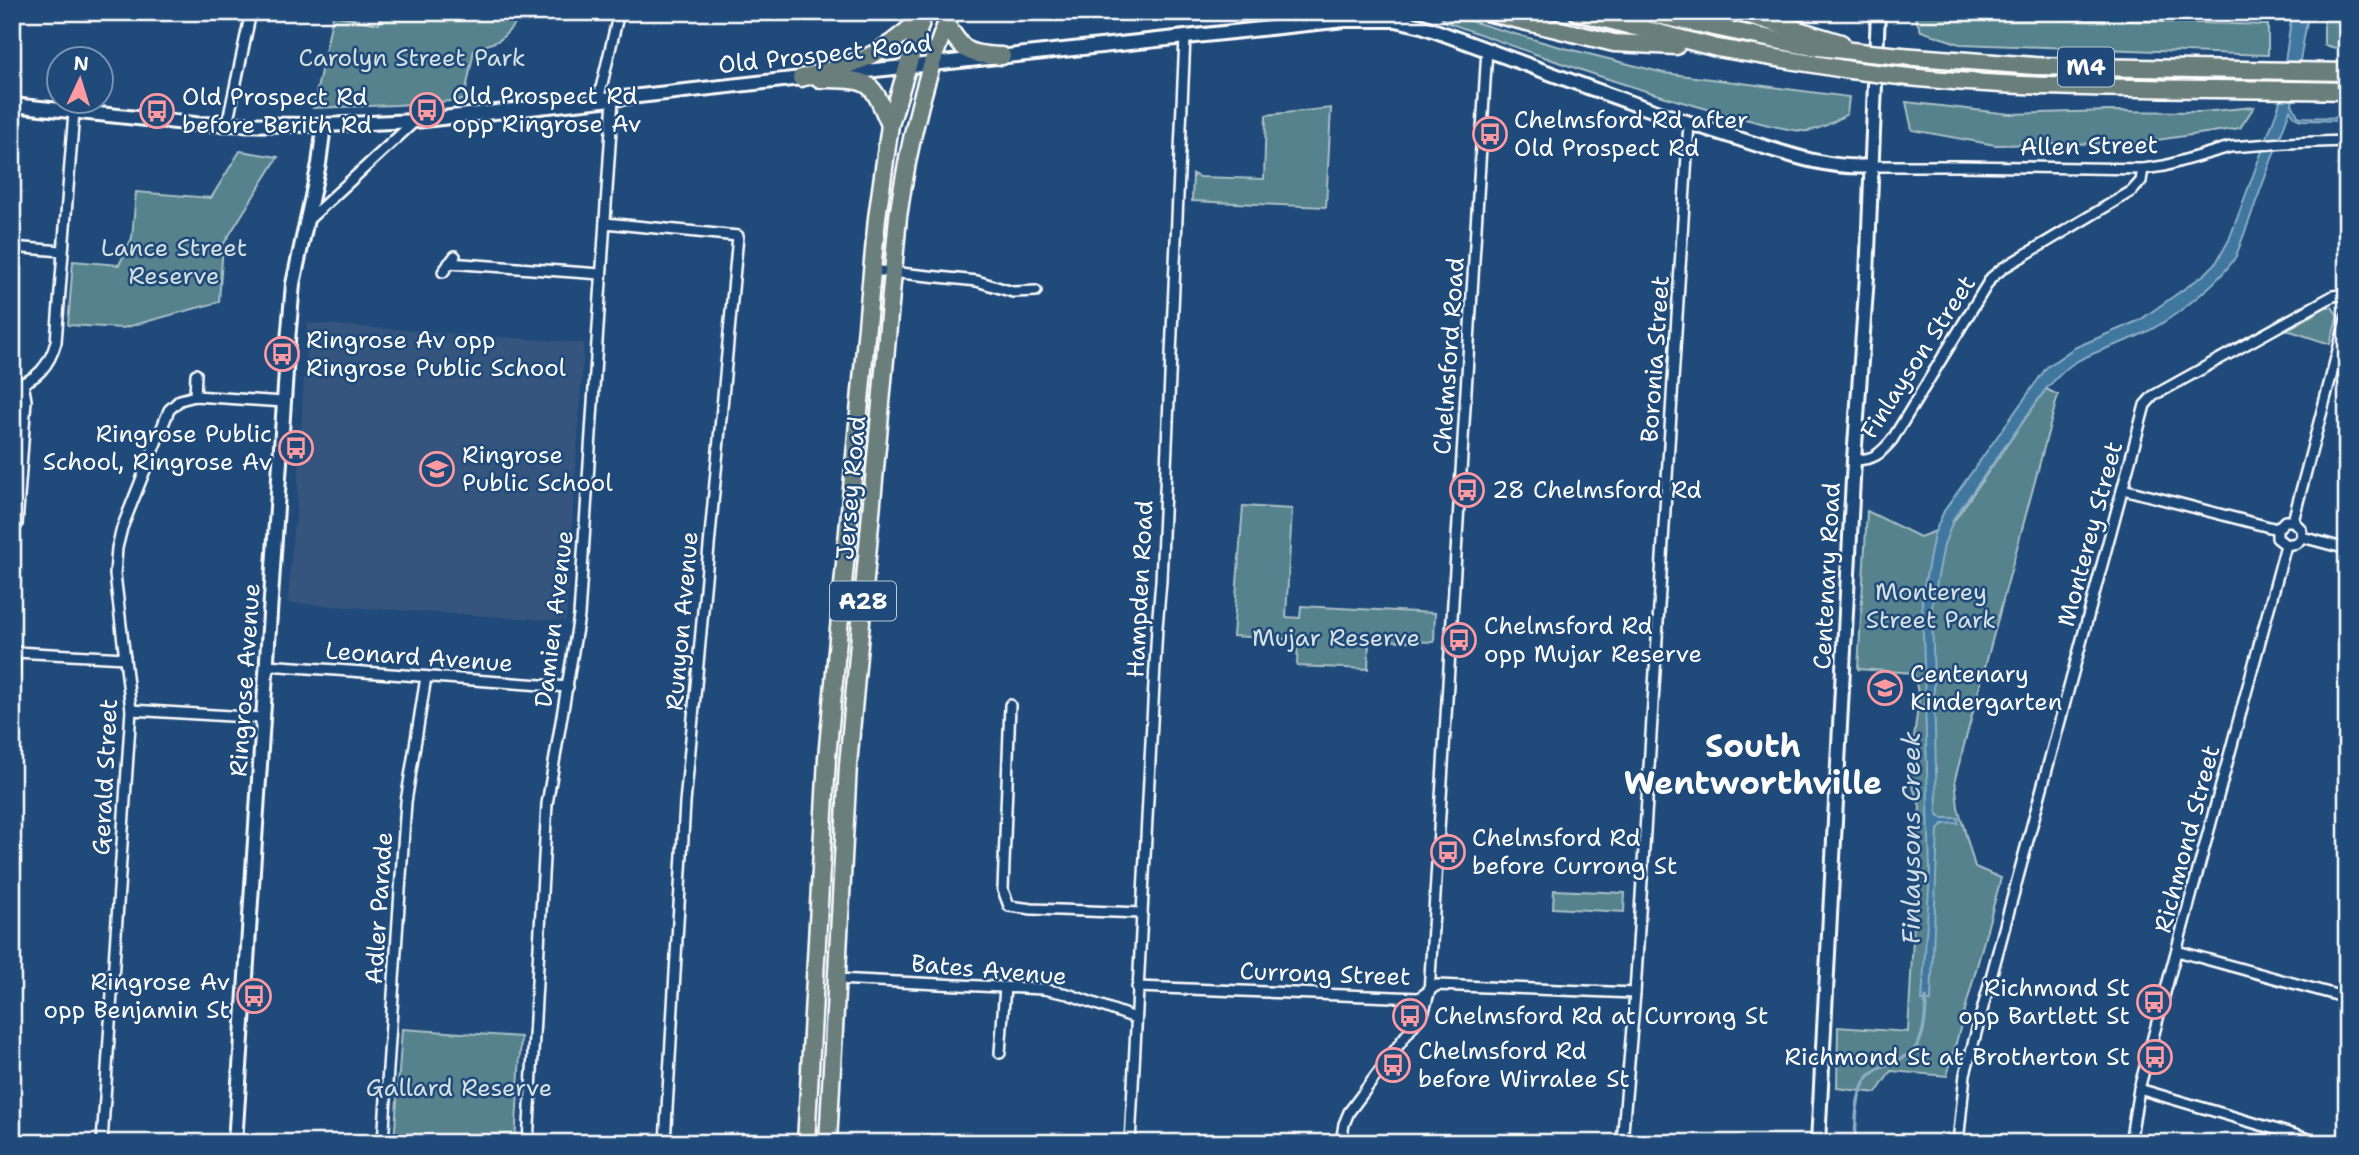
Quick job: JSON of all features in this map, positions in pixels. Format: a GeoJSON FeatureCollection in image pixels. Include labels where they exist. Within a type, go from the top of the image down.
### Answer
{"type":"FeatureCollection","features":[{"type":"Feature","properties":{"kind":"highway"},"geometry":{"type":"LineString","coordinates":[[1486,12],[1614,43],[1717,48]]}},
{"type":"Feature","properties":{"kind":"highway","name":"M4"},"geometry":{"type":"LineString","coordinates":[[1577,12],[1717,48],[1900,76],[2049,86],[2347,91]]}},
{"type":"Feature","properties":{"kind":"highway"},"geometry":{"type":"LineString","coordinates":[[1642,12],[1801,46],[1852,49]]}},
{"type":"Feature","properties":{"kind":"highway"},"geometry":{"type":"LineString","coordinates":[[1740,12],[1784,24],[1852,49]]}},
{"type":"Feature","properties":{"kind":"highway"},"geometry":{"type":"LineString","coordinates":[[802,78],[856,64],[877,54],[894,43],[923,15]]}},
{"type":"Feature","properties":{"kind":"highway","name":"Jersey Road"},"geometry":{"type":"LineString","coordinates":[[806,1143],[825,794],[881,177],[890,125],[923,15]]}},
{"type":"Feature","properties":{"kind":"highway"},"geometry":{"type":"LineString","coordinates":[[949,18],[958,43],[964,50],[981,55],[1002,56]]}},
{"type":"Feature","properties":{"kind":"highway","name":"Jersey Road"},"geometry":{"type":"LineString","coordinates":[[828,1143],[849,765],[893,273],[907,158],[931,64],[949,18]]}},
{"type":"Feature","properties":{"kind":"highway","name":"M4"},"geometry":{"type":"LineString","coordinates":[[1852,49],[1902,57],[2035,66],[2347,72]]}},
{"type":"Feature","properties":{"kind":"highway"},"geometry":{"type":"LineString","coordinates":[[802,78],[854,79],[869,86],[880,98],[890,125]]}},
{"type":"Feature","properties":{"kind":"main road","name":"Centenary Road"},"geometry":{"type":"LineString","coordinates":[[1818,1143],[1854,460],[1867,276],[1878,12]]}},
{"type":"Feature","properties":{"kind":"main road","name":"Old Prospect Road"},"geometry":{"type":"LineString","coordinates":[[109,116],[227,125],[415,121],[907,66],[1372,19],[1410,22],[1689,123],[1779,151],[1848,168],[1871,166]]}},
{"type":"Feature","properties":{"kind":"main road","name":"Old Prospect Road"},"geometry":{"type":"LineString","coordinates":[[12,105],[46,109]]}},
{"type":"Feature","properties":{"kind":"main road","name":"Ringrose Avenue"},"geometry":{"type":"LineString","coordinates":[[235,1143],[293,284],[324,125]]}},
{"type":"Feature","properties":{"kind":"street"},"geometry":{"type":"LineString","coordinates":[[227,125],[251,12]]}},
{"type":"Feature","properties":{"kind":"street"},"geometry":{"type":"LineString","coordinates":[[598,101],[619,12]]}},
{"type":"Feature","properties":{"kind":"street","name":"Hampden Road"},"geometry":{"type":"LineString","coordinates":[[1130,1143],[1161,581],[1185,37]]}},
{"type":"Feature","properties":{"kind":"street","name":"Chelmsford Road"},"geometry":{"type":"LineString","coordinates":[[1342,1143],[1344,1124],[1349,1112],[1424,1011],[1429,993],[1487,49]]}},
{"type":"Feature","properties":{"kind":"street","name":"Damien Avenue"},"geometry":{"type":"LineString","coordinates":[[528,1143],[547,804],[579,616],[613,99]]}},
{"type":"Feature","properties":{"kind":"street"},"geometry":{"type":"LineString","coordinates":[[12,385],[23,383],[43,370],[55,347],[74,116]]}},
{"type":"Feature","properties":{"kind":"street"},"geometry":{"type":"LineString","coordinates":[[307,221],[415,121]]}},
{"type":"Feature","properties":{"kind":"street","name":"Boronia Street"},"geometry":{"type":"LineString","coordinates":[[1622,1143],[1635,993],[1689,123]]}},
{"type":"Feature","properties":{"kind":"street","name":"Allen Street"},"geometry":{"type":"LineString","coordinates":[[1871,166],[2143,169],[2164,166],[2216,149],[2285,142],[2347,141]]}},
{"type":"Feature","properties":{"kind":"street","name":"Finlayson Street"},"geometry":{"type":"LineString","coordinates":[[1854,460],[1869,460],[1878,456],[1892,440],[1991,278],[2003,268],[2132,191],[2141,181],[2143,169]]}},
{"type":"Feature","properties":{"kind":"street","name":"Runyon Avenue"},"geometry":{"type":"LineString","coordinates":[[605,223],[738,236],[685,803],[665,1143]]}},
{"type":"Feature","properties":{"kind":"street"},"geometry":{"type":"LineString","coordinates":[[12,247],[62,251]]}},
{"type":"Feature","properties":{"kind":"street"},"geometry":{"type":"LineString","coordinates":[[443,272],[452,260],[601,274]]}},
{"type":"Feature","properties":{"kind":"street"},"geometry":{"type":"LineString","coordinates":[[872,270],[978,281],[1013,292],[1036,291]]}},
{"type":"Feature","properties":{"kind":"street","name":"Monterey Street"},"geometry":{"type":"LineString","coordinates":[[1958,1143],[1965,1074],[2144,408],[2150,398],[2333,296],[2347,294]]}},
{"type":"Feature","properties":{"kind":"street"},"geometry":{"type":"LineString","coordinates":[[2293,521],[2347,316]]}},
{"type":"Feature","properties":{"kind":"street"},"geometry":{"type":"LineString","coordinates":[[196,374],[195,396],[284,402]]}},
{"type":"Feature","properties":{"kind":"street"},"geometry":{"type":"LineString","coordinates":[[17,525],[26,400],[23,383]]}},
{"type":"Feature","properties":{"kind":"street","name":"Gerald Street"},"geometry":{"type":"LineString","coordinates":[[102,1143],[131,710],[115,574],[117,548],[169,410],[180,400],[195,396]]}},
{"type":"Feature","properties":{"kind":"street"},"geometry":{"type":"LineString","coordinates":[[2123,489],[2277,529]]}},
{"type":"Feature","properties":{"kind":"street"},"geometry":{"type":"LineString","coordinates":[[2285,521],[2293,521],[2301,529],[2302,537],[2297,543],[2286,545],[2277,538],[2277,529],[2285,521]]}},
{"type":"Feature","properties":{"kind":"street"},"geometry":{"type":"LineString","coordinates":[[2302,537],[2347,549]]}},
{"type":"Feature","properties":{"kind":"street","name":"Richmond Street"},"geometry":{"type":"LineString","coordinates":[[2130,1143],[2138,1090],[2286,545]]}},
{"type":"Feature","properties":{"kind":"street"},"geometry":{"type":"LineString","coordinates":[[12,699],[15,652],[125,659]]}},
{"type":"Feature","properties":{"kind":"street","name":"Leonard Avenue"},"geometry":{"type":"LineString","coordinates":[[267,665],[568,687]]}},
{"type":"Feature","properties":{"kind":"street","name":"Adler Parade"},"geometry":{"type":"LineString","coordinates":[[383,1143],[406,802],[426,677]]}},
{"type":"Feature","properties":{"kind":"street"},"geometry":{"type":"LineString","coordinates":[[1010,705],[1003,890],[1009,906],[1142,913]]}},
{"type":"Feature","properties":{"kind":"street"},"geometry":{"type":"LineString","coordinates":[[131,710],[264,718]]}},
{"type":"Feature","properties":{"kind":"street"},"geometry":{"type":"LineString","coordinates":[[2177,951],[2344,998],[2347,978]]}},
{"type":"Feature","properties":{"kind":"street","name":"Bates Avenue"},"geometry":{"type":"LineString","coordinates":[[836,979],[1043,989],[1068,994],[1135,1018]]}},
{"type":"Feature","properties":{"kind":"street","name":"Currong Street"},"geometry":{"type":"LineString","coordinates":[[1137,987],[1419,998],[1437,985],[1635,993]]}},
{"type":"Feature","properties":{"kind":"street"},"geometry":{"type":"LineString","coordinates":[[1000,1053],[1005,987]]}},
{"type":"Feature","properties":{"kind":"street"},"geometry":{"type":"LineString","coordinates":[[2138,1090],[2322,1143]]}},
{"type":"Feature","properties":{"kind":"shaded area"},"geometry":{"type":"Polygon","coordinates":[[[2290,13],[2308,16],[2292,104],[2298,116],[2347,118],[2347,121],[2301,120],[2290,110],[2236,256],[2229,266],[2193,301],[2165,321],[2140,335],[2082,359],[2063,372],[2046,389],[1954,518],[1944,545],[1932,607],[1937,813],[1942,818],[1958,818],[1958,823],[1943,824],[1938,830],[1931,1001],[1922,1001],[1930,872],[1922,598],[1934,534],[1944,511],[2047,367],[2074,348],[2140,320],[2205,274],[2216,263],[2229,240],[2279,105],[2290,13]]]}},
{"type":"Feature","properties":{"kind":"shaded area","name":"Ringrose Public School"},"geometry":{"type":"Polygon","coordinates":[[[307,323],[584,343],[566,621],[288,603],[293,529],[296,521],[307,323]]]}},
{"type":"Feature","properties":{"kind":"green space","name":"Carolyn Street Park"},"geometry":{"type":"Polygon","coordinates":[[[383,12],[527,12],[500,40],[474,50],[464,100],[313,108],[333,15],[379,24],[383,12]]]}},
{"type":"Feature","properties":{"kind":"green space"},"geometry":{"type":"Polygon","coordinates":[[[1443,13],[1664,73],[1849,97],[1847,114],[1808,131],[1758,122],[1658,95],[1552,60],[1446,22],[1442,18],[1443,13]]]}},
{"type":"Feature","properties":{"kind":"green space"},"geometry":{"type":"Polygon","coordinates":[[[1914,15],[2268,25],[2268,55],[1960,44],[1921,31],[1914,15]]]}},
{"type":"Feature","properties":{"kind":"green space"},"geometry":{"type":"Polygon","coordinates":[[[2347,18],[2347,51],[2324,45],[2324,19],[2347,18]]]}},
{"type":"Feature","properties":{"kind":"green space"},"geometry":{"type":"Polygon","coordinates":[[[1906,102],[2010,114],[2202,112],[2254,107],[2240,128],[2136,143],[1995,145],[1912,130],[1906,102]]]}},
{"type":"Feature","properties":{"kind":"green space"},"geometry":{"type":"Polygon","coordinates":[[[1331,108],[1326,207],[1192,201],[1193,174],[1199,177],[1264,179],[1266,115],[1331,108]]]}},
{"type":"Feature","properties":{"kind":"green space","name":"Lance Street Reserve"},"geometry":{"type":"Polygon","coordinates":[[[240,151],[278,157],[223,245],[219,302],[123,328],[68,325],[73,261],[119,265],[132,238],[136,192],[211,198],[240,151]]]}},
{"type":"Feature","properties":{"kind":"green space"},"geometry":{"type":"Polygon","coordinates":[[[2326,307],[2332,307],[2338,316],[2330,344],[2287,330],[2326,307]]]}},
{"type":"Feature","properties":{"kind":"green space","name":"Monterey Street Park"},"geometry":{"type":"Polygon","coordinates":[[[2046,389],[2058,395],[1955,779],[1958,807],[1975,867],[2001,878],[1947,1076],[1891,1071],[1876,1093],[1837,1088],[1838,1027],[1908,1032],[1920,806],[1909,778],[1919,698],[1914,673],[1858,669],[1867,511],[1920,537],[1951,525],[2046,389]]]}},
{"type":"Feature","properties":{"kind":"green space","name":"Mujar Reserve"},"geometry":{"type":"Polygon","coordinates":[[[1243,506],[1292,509],[1286,617],[1300,618],[1301,606],[1435,613],[1434,642],[1369,640],[1368,669],[1297,666],[1298,640],[1233,636],[1243,506]]]}},
{"type":"Feature","properties":{"kind":"green space"},"geometry":{"type":"Polygon","coordinates":[[[1554,890],[1625,893],[1624,912],[1553,908],[1554,890]]]}},
{"type":"Feature","properties":{"kind":"green space","name":"Gallard Reserve"},"geometry":{"type":"Polygon","coordinates":[[[402,1029],[521,1037],[515,1143],[394,1143],[402,1029]]]}},
{"type":"Feature","properties":{"kind":"waterway","name":"Finlaysons Creek"},"geometry":{"type":"LineString","coordinates":[[1855,1143],[1857,1105],[1864,1083],[1876,1070],[1912,1052],[1917,1046],[1923,1029],[1926,998]]}},
{"type":"Feature","properties":{"kind":"place","name":"Old Prospect Rd opp Ringrose Av"},"geometry":{"type":"Point","coordinates":[427,110]}},
{"type":"Feature","properties":{"kind":"place","name":"Old Prospect Rd before Berith Rd"},"geometry":{"type":"Point","coordinates":[157,111]}},
{"type":"Feature","properties":{"kind":"place","name":"Chelmsford Rd after Old Prospect Rd"},"geometry":{"type":"Point","coordinates":[1490,134]}},
{"type":"Feature","properties":{"kind":"place","name":"Ringrose Av opp Ringrose Public School"},"geometry":{"type":"Point","coordinates":[282,354]}},
{"type":"Feature","properties":{"kind":"place","name":"Ringrose Public School, Ringrose Av"},"geometry":{"type":"Point","coordinates":[296,448]}},
{"type":"Feature","properties":{"kind":"place","name":"Ringrose Public School"},"geometry":{"type":"Point","coordinates":[437,469]}},
{"type":"Feature","properties":{"kind":"place","name":"28 Chelmsford Rd"},"geometry":{"type":"Point","coordinates":[1467,490]}},
{"type":"Feature","properties":{"kind":"place","name":"Chelmsford Rd opp Mujar Reserve"},"geometry":{"type":"Point","coordinates":[1459,640]}},
{"type":"Feature","properties":{"kind":"place","name":"Centenary Kindergarten"},"geometry":{"type":"Point","coordinates":[1885,688]}},
{"type":"Feature","properties":{"kind":"place","name":"Chelmsford Rd before Currong St"},"geometry":{"type":"Point","coordinates":[1448,852]}},
{"type":"Feature","properties":{"kind":"place","name":"Ringrose Av opp Benjamin St"},"geometry":{"type":"Point","coordinates":[254,996]}},
{"type":"Feature","properties":{"kind":"place","name":"Richmond St opp Bartlett St"},"geometry":{"type":"Point","coordinates":[2154,1002]}},
{"type":"Feature","properties":{"kind":"place","name":"Chelmsford Rd at Currong St"},"geometry":{"type":"Point","coordinates":[1410,1016]}},
{"type":"Feature","properties":{"kind":"place","name":"Richmond St at Brotherton St"},"geometry":{"type":"Point","coordinates":[2155,1057]}},
{"type":"Feature","properties":{"kind":"place","name":"Chelmsford Rd before Wirralee St"},"geometry":{"type":"Point","coordinates":[1393,1065]}},
{"type":"Feature","properties":{"kind":"district","name":"South Wentworthville"},"geometry":{"type":"Point","coordinates":[1753,764]}}]}
